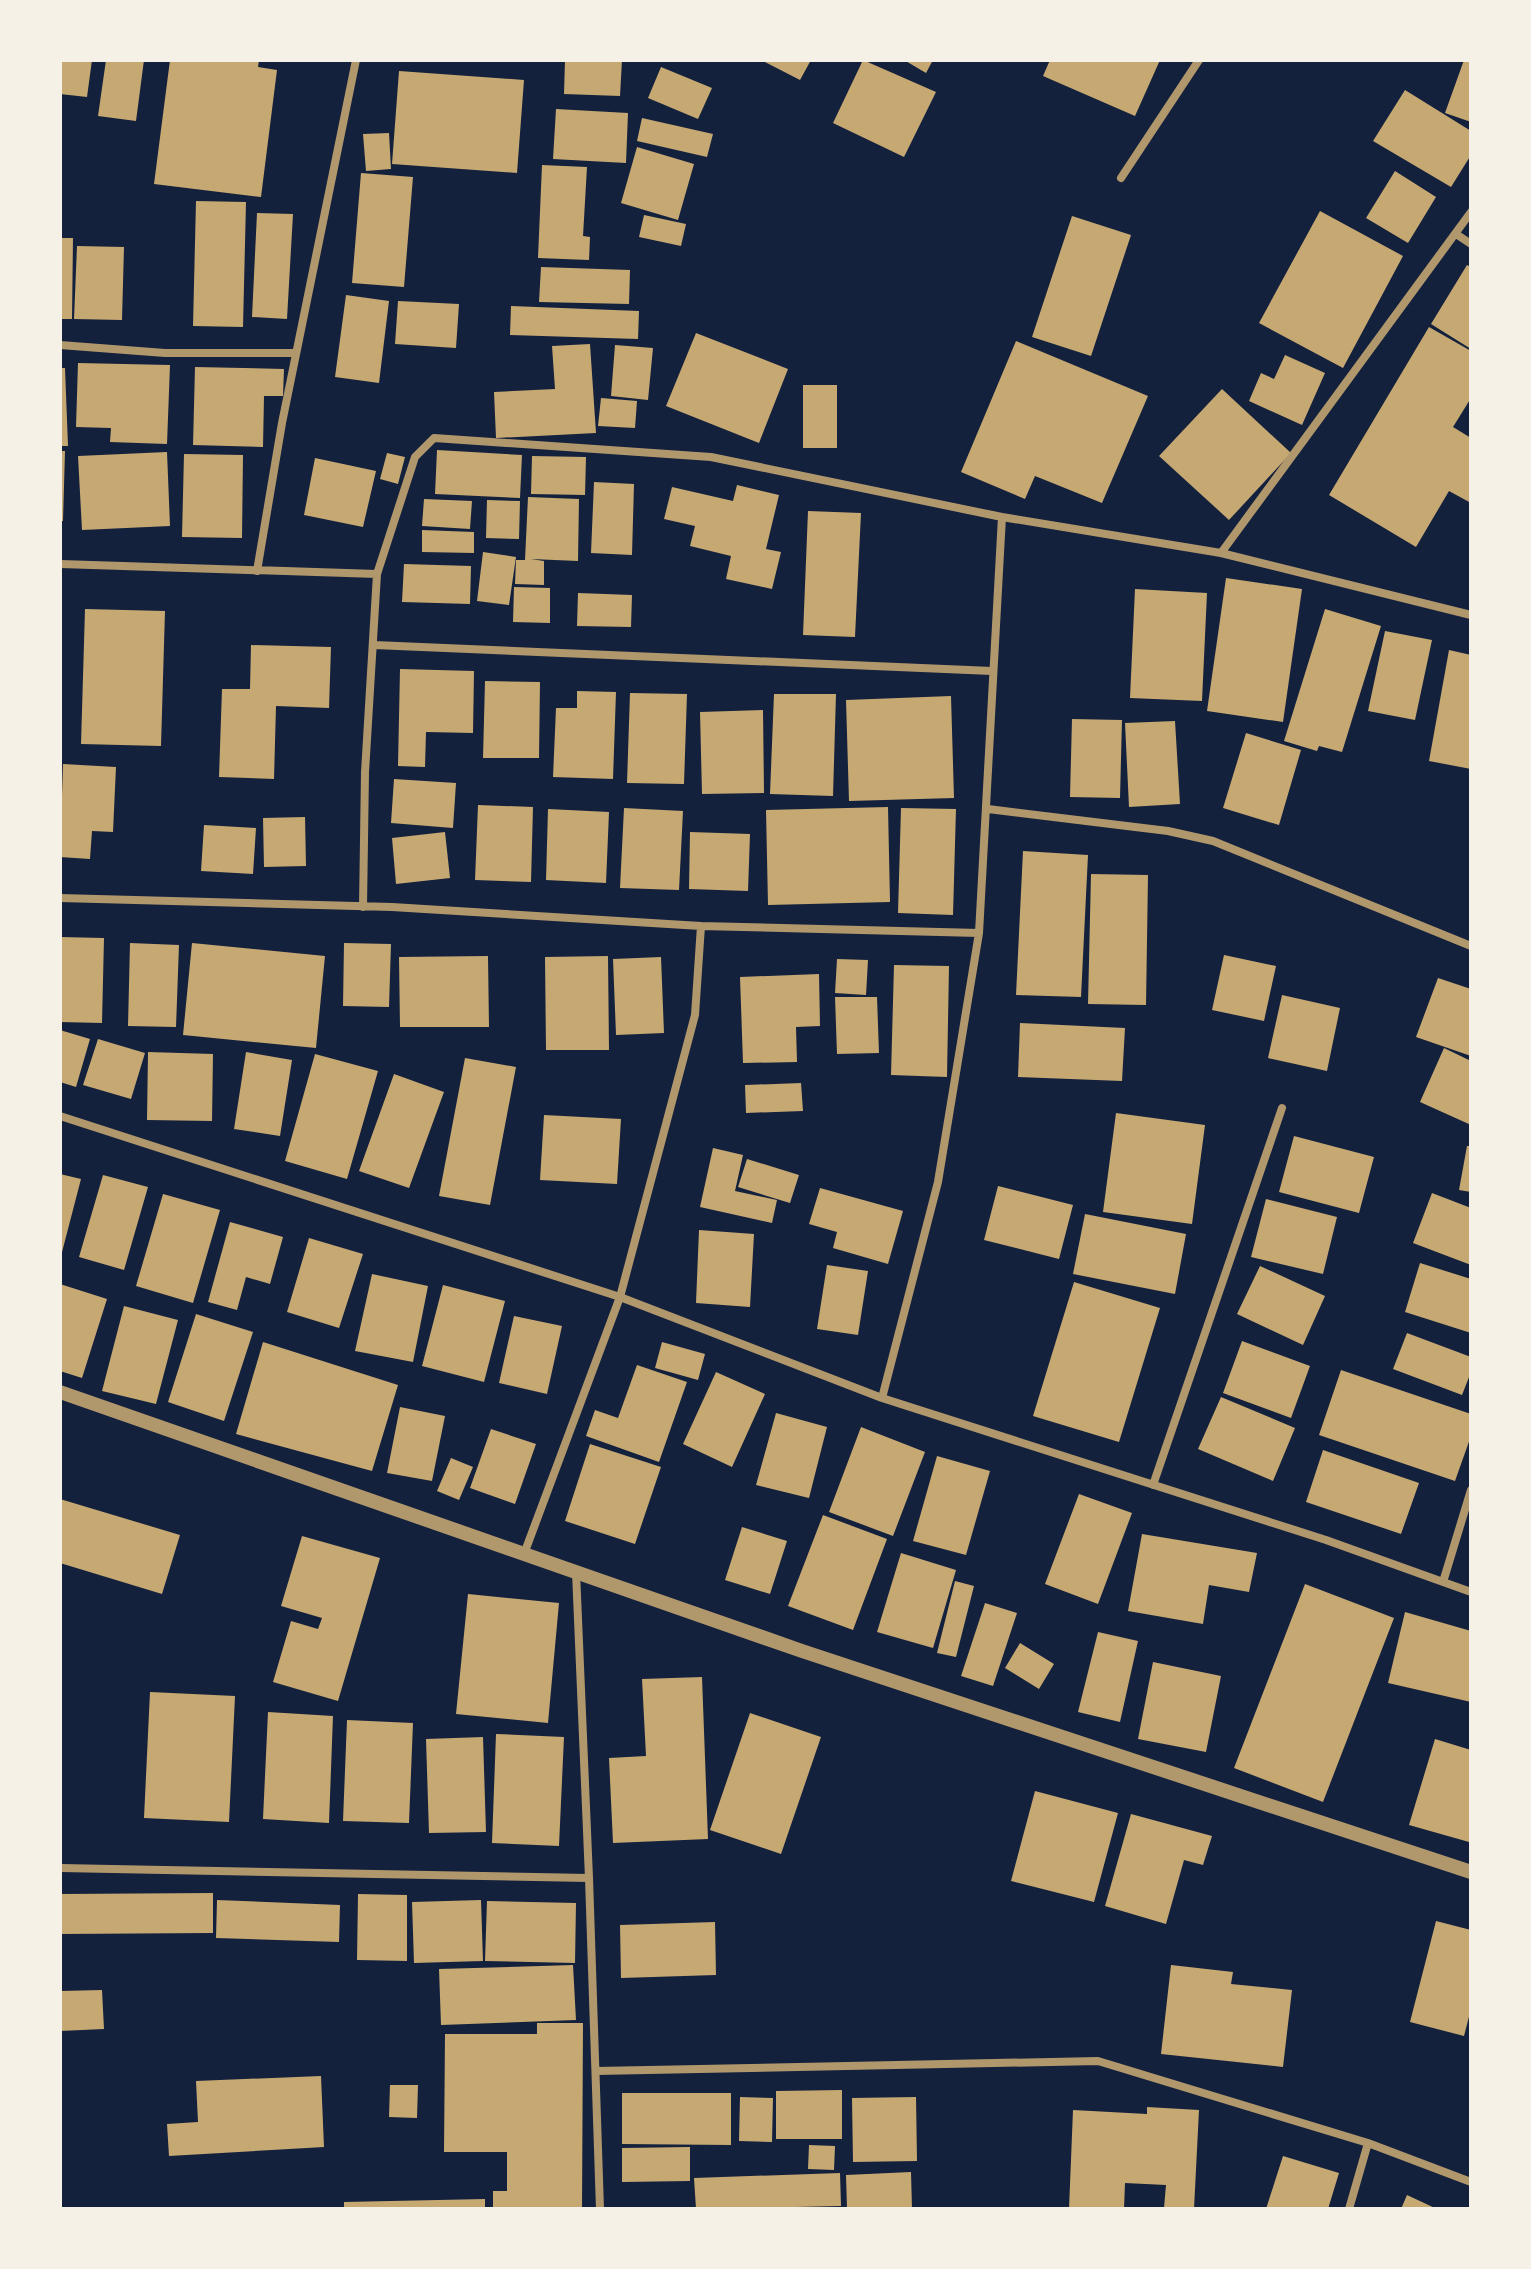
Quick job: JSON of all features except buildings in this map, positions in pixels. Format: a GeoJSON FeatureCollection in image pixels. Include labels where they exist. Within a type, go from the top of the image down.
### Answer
{"type":"FeatureCollection","features":[{"type":"Feature","properties":{"kind":"street"},"geometry":{"type":"LineString","coordinates":[[257,571],[296,353],[356,60]]}},
{"type":"Feature","properties":{"kind":"street"},"geometry":{"type":"LineString","coordinates":[[1121,178],[1199,60]]}},
{"type":"Feature","properties":{"kind":"street"},"geometry":{"type":"LineString","coordinates":[[1221,553],[1471,212]]}},
{"type":"Feature","properties":{"kind":"street"},"geometry":{"type":"LineString","coordinates":[[1456,234],[1471,244]]}},
{"type":"Feature","properties":{"kind":"street"},"geometry":{"type":"LineString","coordinates":[[60,345],[165,353],[296,353]]}},
{"type":"Feature","properties":{"kind":"street"},"geometry":{"type":"LineString","coordinates":[[363,907],[365,772],[377,574],[415,457],[434,438],[711,457],[1002,517],[1221,553],[1471,615]]}},
{"type":"Feature","properties":{"kind":"street"},"geometry":{"type":"LineString","coordinates":[[882,1398],[938,1182],[979,933],[1002,517]]}},
{"type":"Feature","properties":{"kind":"street"},"geometry":{"type":"LineString","coordinates":[[60,564],[377,574]]}},
{"type":"Feature","properties":{"kind":"street"},"geometry":{"type":"LineString","coordinates":[[374,645],[992,671]]}},
{"type":"Feature","properties":{"kind":"street"},"geometry":{"type":"LineString","coordinates":[[988,809],[1168,831],[1213,841],[1471,946]]}},
{"type":"Feature","properties":{"kind":"street"},"geometry":{"type":"LineString","coordinates":[[60,898],[363,907],[701,926],[979,933]]}},
{"type":"Feature","properties":{"kind":"street"},"geometry":{"type":"LineString","coordinates":[[524,1554],[620,1297],[695,1015],[701,926]]}},
{"type":"Feature","properties":{"kind":"street"},"geometry":{"type":"LineString","coordinates":[[1153,1485],[1282,1108]]}},
{"type":"Feature","properties":{"kind":"street"},"geometry":{"type":"LineString","coordinates":[[60,1116],[620,1297],[882,1398],[1471,1592]]}},
{"type":"Feature","properties":{"kind":"street"},"geometry":{"type":"LineString","coordinates":[[60,1392],[802,1651],[1471,1872]]}},
{"type":"Feature","properties":{"kind":"street"},"geometry":{"type":"LineString","coordinates":[[1443,1582],[1471,1490]]}},
{"type":"Feature","properties":{"kind":"street"},"geometry":{"type":"LineString","coordinates":[[576,1572],[600,2209]]}},
{"type":"Feature","properties":{"kind":"street"},"geometry":{"type":"LineString","coordinates":[[60,1868],[589,1878]]}},
{"type":"Feature","properties":{"kind":"street"},"geometry":{"type":"LineString","coordinates":[[596,2071],[1098,2061],[1368,2143],[1471,2182]]}},
{"type":"Feature","properties":{"kind":"street"},"geometry":{"type":"LineString","coordinates":[[1349,2209],[1368,2143]]}}]}
